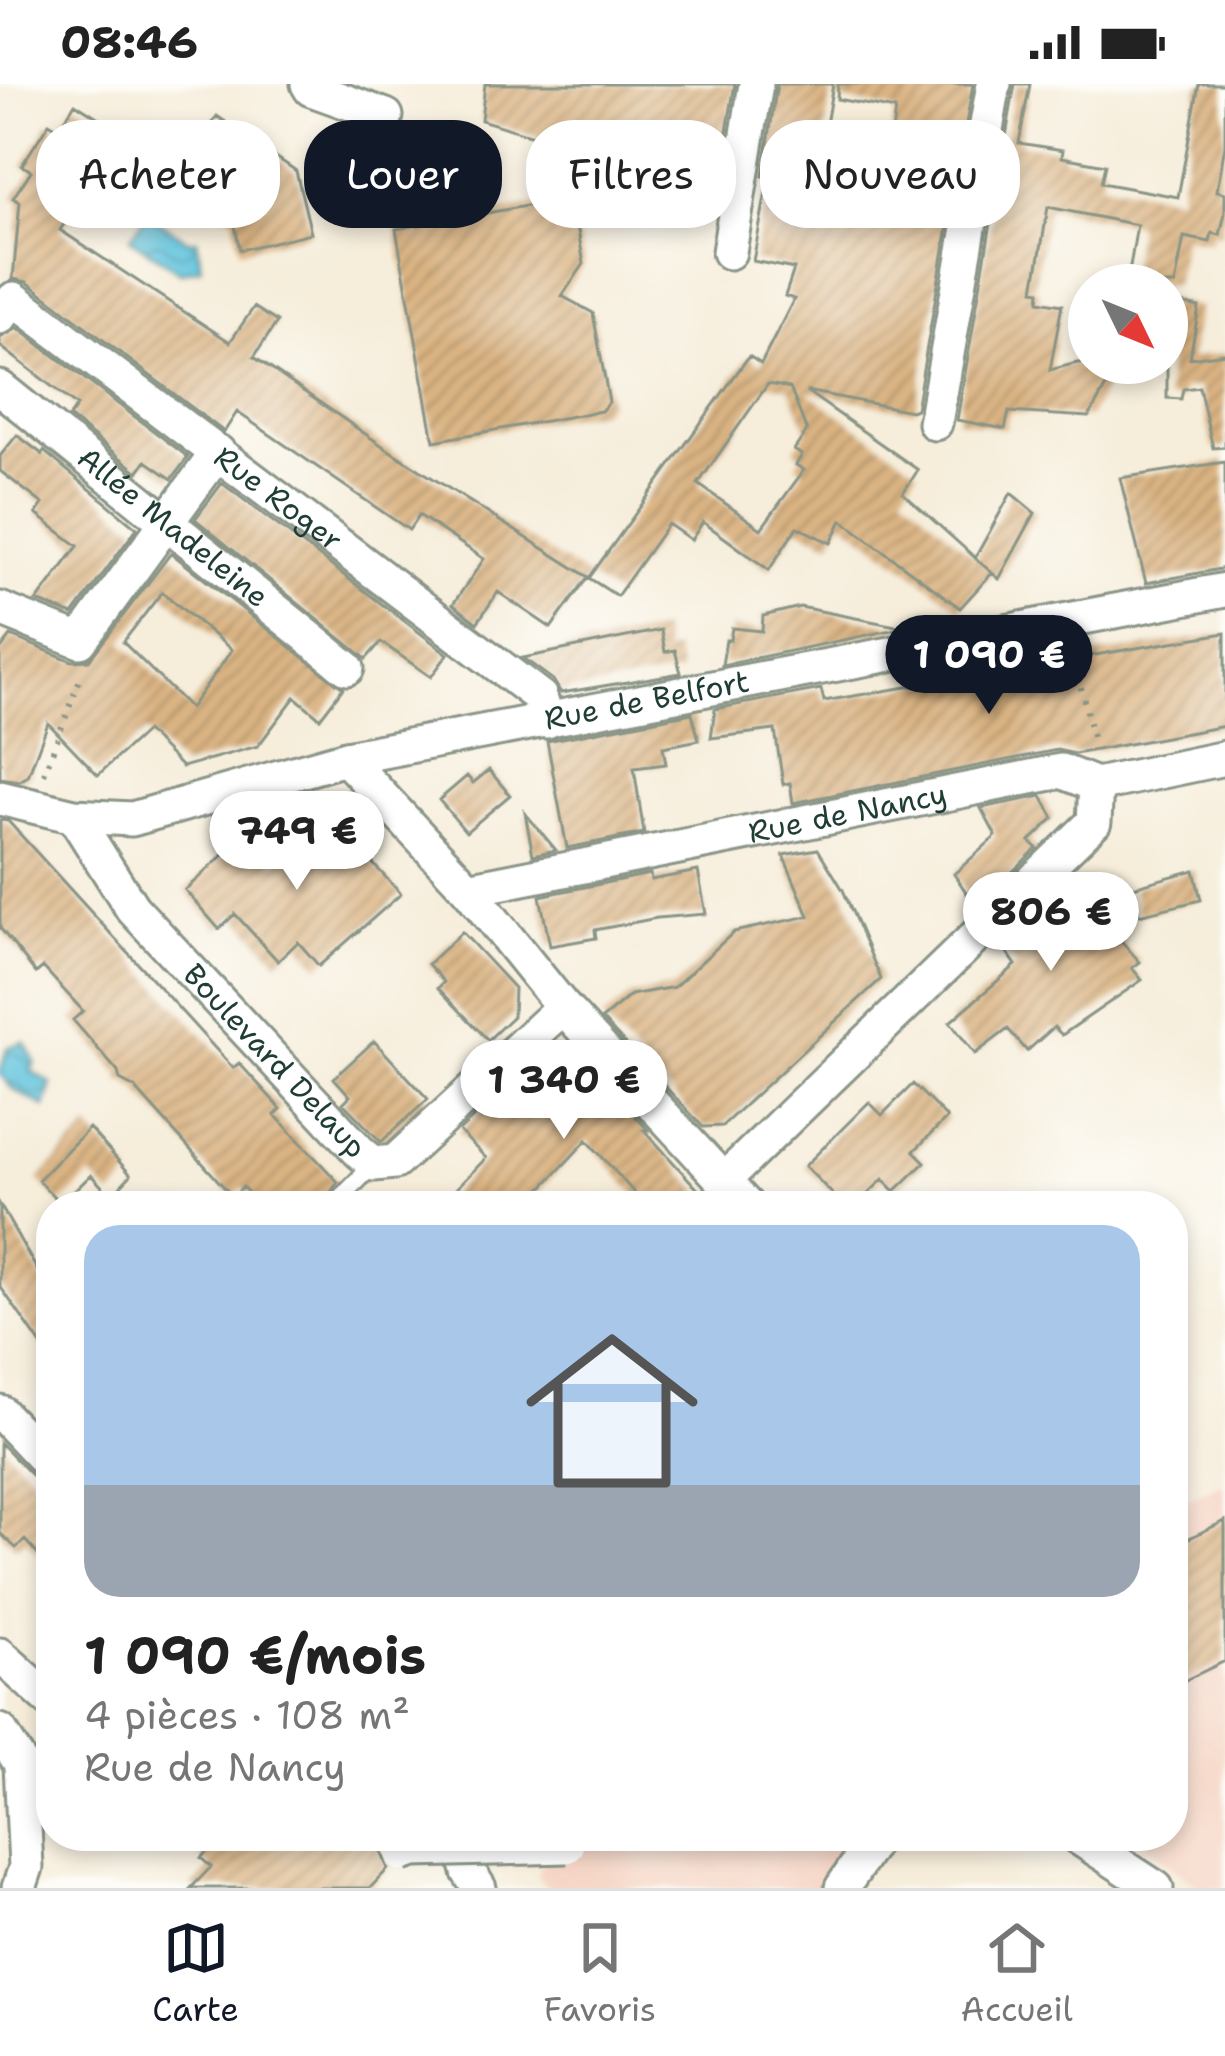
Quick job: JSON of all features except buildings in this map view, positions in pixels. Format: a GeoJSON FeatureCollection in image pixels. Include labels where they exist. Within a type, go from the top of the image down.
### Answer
{"type":"FeatureCollection","features":[{"type":"Feature","properties":{"kind":"street"},"geometry":{"type":"LineString","coordinates":[[308,84],[386,116]]}},
{"type":"Feature","properties":{"kind":"street"},"geometry":{"type":"LineString","coordinates":[[728,252],[756,84]]}},
{"type":"Feature","properties":{"kind":"street"},"geometry":{"type":"LineString","coordinates":[[935,423],[994,84]]}},
{"type":"Feature","properties":{"kind":"street","name":"Rue Roger"},"geometry":{"type":"LineString","coordinates":[[7,308],[218,452],[540,697],[547,722]]}},
{"type":"Feature","properties":{"kind":"street","name":"Allée Madeleine"},"geometry":{"type":"LineString","coordinates":[[0,388],[346,668]]}},
{"type":"Feature","properties":{"kind":"street"},"geometry":{"type":"LineString","coordinates":[[0,609],[80,641],[218,452]]}},
{"type":"Feature","properties":{"kind":"street","name":"Rue de Belfort"},"geometry":{"type":"LineString","coordinates":[[74,816],[133,819],[346,758],[1225,590]]}},
{"type":"Feature","properties":{"kind":"street"},"geometry":{"type":"LineString","coordinates":[[346,758],[468,889],[562,1006],[734,1191]]}},
{"type":"Feature","properties":{"kind":"street","name":"Rue de Nancy"},"geometry":{"type":"LineString","coordinates":[[468,889],[1061,771],[1099,784],[1225,758]]}},
{"type":"Feature","properties":{"kind":"street"},"geometry":{"type":"LineString","coordinates":[[724,1180],[1094,823],[1099,784]]}},
{"type":"Feature","properties":{"kind":"street"},"geometry":{"type":"LineString","coordinates":[[16,802],[74,816]]}},
{"type":"Feature","properties":{"kind":"street","name":"Boulevard Delaup"},"geometry":{"type":"LineString","coordinates":[[74,816],[132,908],[374,1163],[395,1162],[562,1006]]}},
{"type":"Feature","properties":{"kind":"street"},"geometry":{"type":"LineString","coordinates":[[0,1412],[36,1450]]}},
{"type":"Feature","properties":{"kind":"street"},"geometry":{"type":"LineString","coordinates":[[0,1655],[36,1687]]}},
{"type":"Feature","properties":{"kind":"street"},"geometry":{"type":"LineString","coordinates":[[0,1731],[21,1763],[26,1867],[19,1888]]}},
{"type":"Feature","properties":{"kind":"street"},"geometry":{"type":"LineString","coordinates":[[402,1854],[411,1851]]}},
{"type":"Feature","properties":{"kind":"street"},"geometry":{"type":"LineString","coordinates":[[463,1851],[468,1883]]}},
{"type":"Feature","properties":{"kind":"street"},"geometry":{"type":"LineString","coordinates":[[842,1888],[867,1851]]}},
{"type":"Feature","properties":{"kind":"street"},"geometry":{"type":"LineString","coordinates":[[1099,1851],[1156,1888]]}},
{"type":"Feature","properties":{"kind":"lane"},"geometry":{"type":"LineString","coordinates":[[347,1191],[374,1163]]}},
{"type":"Feature","properties":{"kind":"path"},"geometry":{"type":"LineString","coordinates":[[1066,621],[1099,784]]}},
{"type":"Feature","properties":{"kind":"path"},"geometry":{"type":"LineString","coordinates":[[16,802],[82,674],[80,641]]}},
{"type":"Feature","properties":{"kind":"shaded area"},"geometry":{"type":"Polygon","coordinates":[[[1225,1483],[1225,1888],[1200,1888],[1152,1851],[1188,1851],[1188,1499],[1225,1483]]]}},
{"type":"Feature","properties":{"kind":"shaded area"},"geometry":{"type":"Polygon","coordinates":[[[548,1851],[848,1851],[823,1888],[547,1888],[536,1875],[548,1851]]]}},
{"type":"Feature","properties":{"kind":"water"},"geometry":{"type":"Polygon","coordinates":[[[137,228],[169,228],[189,241],[197,240],[201,268],[180,272],[130,238],[137,228]]]}},
{"type":"Feature","properties":{"kind":"water"},"geometry":{"type":"Polygon","coordinates":[[[24,1042],[35,1062],[31,1071],[52,1084],[45,1107],[13,1089],[0,1074],[7,1048],[24,1042]]]}}]}
